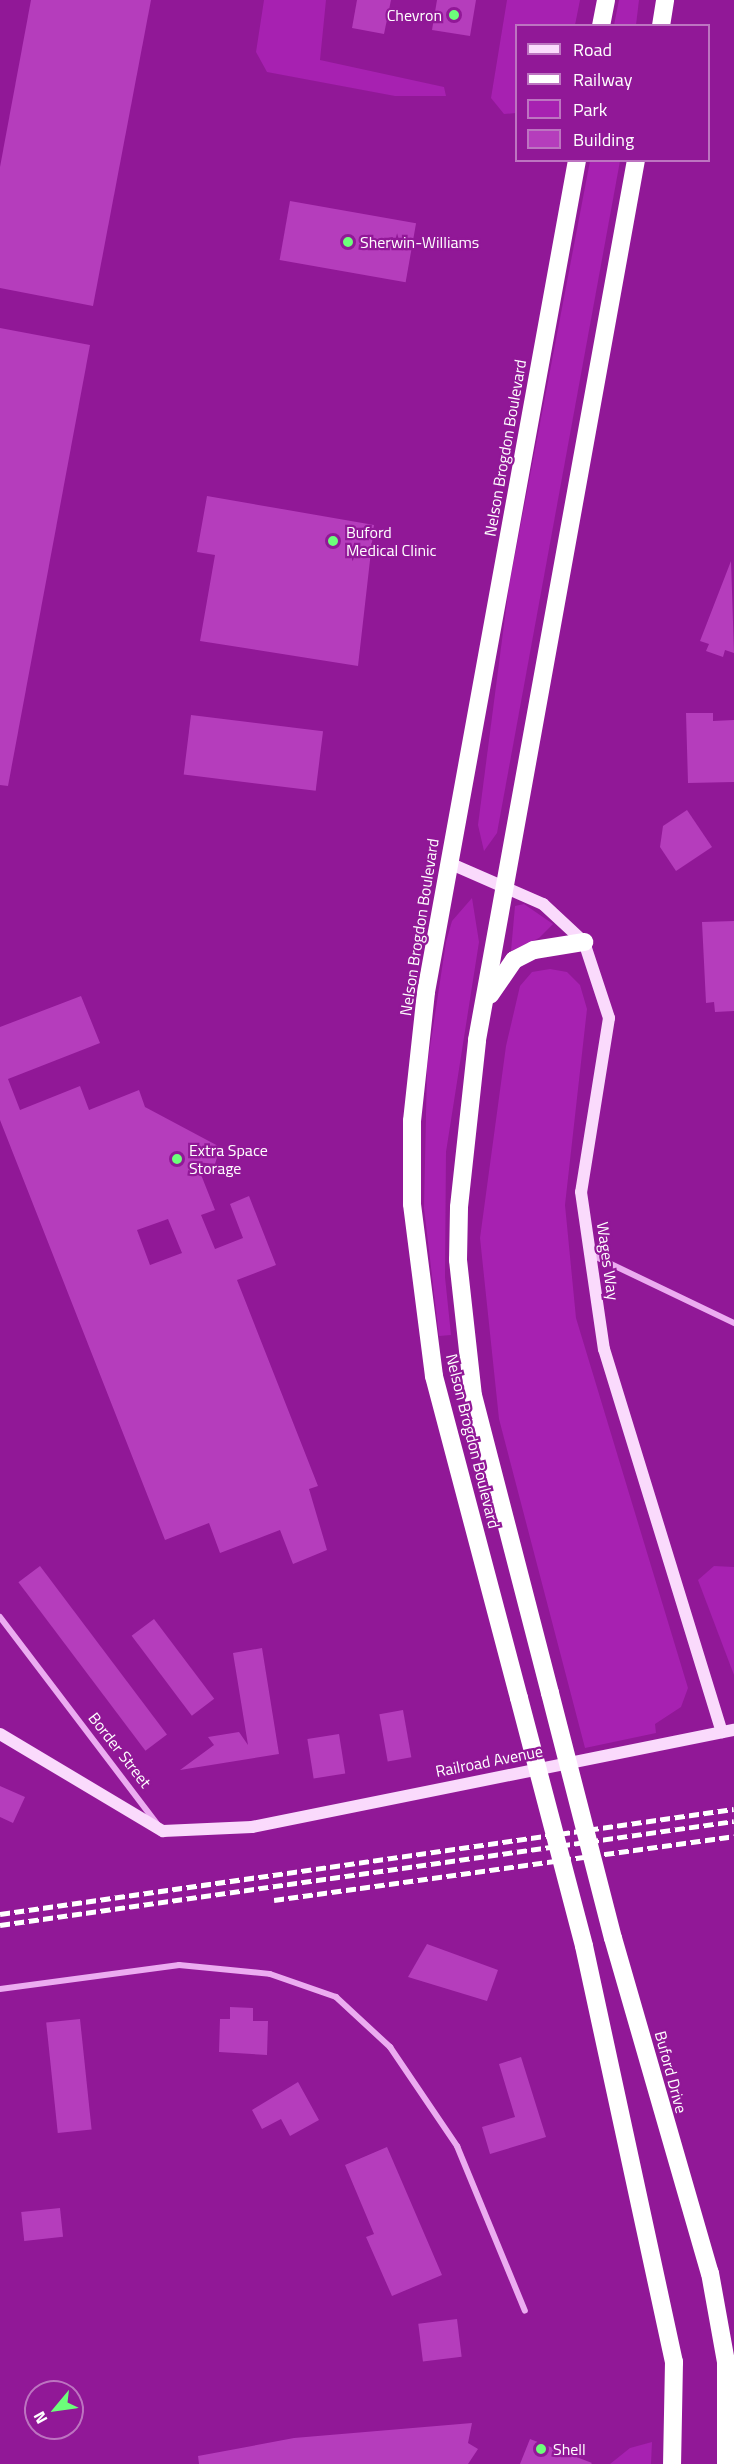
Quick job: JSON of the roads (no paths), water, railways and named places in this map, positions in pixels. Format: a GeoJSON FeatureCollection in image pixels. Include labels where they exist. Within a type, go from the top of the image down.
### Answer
{"type":"FeatureCollection","features":[{"type":"Feature","properties":{"kind":"highway"},"geometry":{"type":"LineString","coordinates":[[661,24],[665,0]]}},
{"type":"Feature","properties":{"kind":"highway"},"geometry":{"type":"LineString","coordinates":[[602,24],[606,1]]}},
{"type":"Feature","properties":{"kind":"highway","name":"Nelson Brogdon Boulevard"},"geometry":{"type":"LineString","coordinates":[[577,162],[449,863],[412,1121],[412,1204],[434,1376],[584,1946],[674,2362],[672,2464]]}},
{"type":"Feature","properties":{"kind":"highway","name":"Nelson Brogdon Boulevard"},"geometry":{"type":"LineString","coordinates":[[550,1693],[473,1396],[458,1260],[464,1129],[503,887],[636,162]]}},
{"type":"Feature","properties":{"kind":"highway"},"geometry":{"type":"LineString","coordinates":[[482,1010],[514,960],[534,950],[584,942]]}},
{"type":"Feature","properties":{"kind":"highway","name":"Buford Drive"},"geometry":{"type":"LineString","coordinates":[[550,1693],[614,1938],[710,2272],[726,2362],[726,2463]]}},
{"type":"Feature","properties":{"kind":"street","name":"Wages Way"},"geometry":{"type":"LineString","coordinates":[[449,863],[543,904],[584,942],[609,1018],[581,1192],[604,1349],[728,1731]]}},
{"type":"Feature","properties":{"kind":"street"},"geometry":{"type":"LineString","coordinates":[[590,1254],[734,1323]]}},
{"type":"Feature","properties":{"kind":"street","name":"Border Street"},"geometry":{"type":"LineString","coordinates":[[0,1617],[163,1831]]}},
{"type":"Feature","properties":{"kind":"street","name":"Railroad Avenue"},"geometry":{"type":"LineString","coordinates":[[163,1831],[252,1827],[728,1731]]}},
{"type":"Feature","properties":{"kind":"street"},"geometry":{"type":"LineString","coordinates":[[0,1734],[163,1831]]}},
{"type":"Feature","properties":{"kind":"street"},"geometry":{"type":"LineString","coordinates":[[0,1989],[179,1965],[270,1974],[336,1997],[390,2047],[457,2146],[525,2311]]}},
{"type":"Feature","properties":{"kind":"railway"},"geometry":{"type":"LineString","coordinates":[[0,1914],[734,1809]]}},
{"type":"Feature","properties":{"kind":"railway"},"geometry":{"type":"LineString","coordinates":[[0,1925],[734,1821]]}},
{"type":"Feature","properties":{"kind":"railway"},"geometry":{"type":"LineString","coordinates":[[274,1900],[734,1836]]}},
{"type":"Feature","properties":{"kind":"place","name":"Chevron"},"geometry":{"type":"Point","coordinates":[454,15]}},
{"type":"Feature","properties":{"kind":"place","name":"Sherwin-Williams"},"geometry":{"type":"Point","coordinates":[348,242]}},
{"type":"Feature","properties":{"kind":"place","name":"Buford Medical Clinic"},"geometry":{"type":"Point","coordinates":[333,541]}},
{"type":"Feature","properties":{"kind":"place","name":"Extra Space Storage"},"geometry":{"type":"Point","coordinates":[177,1159]}},
{"type":"Feature","properties":{"kind":"place","name":"Shell"},"geometry":{"type":"Point","coordinates":[541,2449]}}]}
